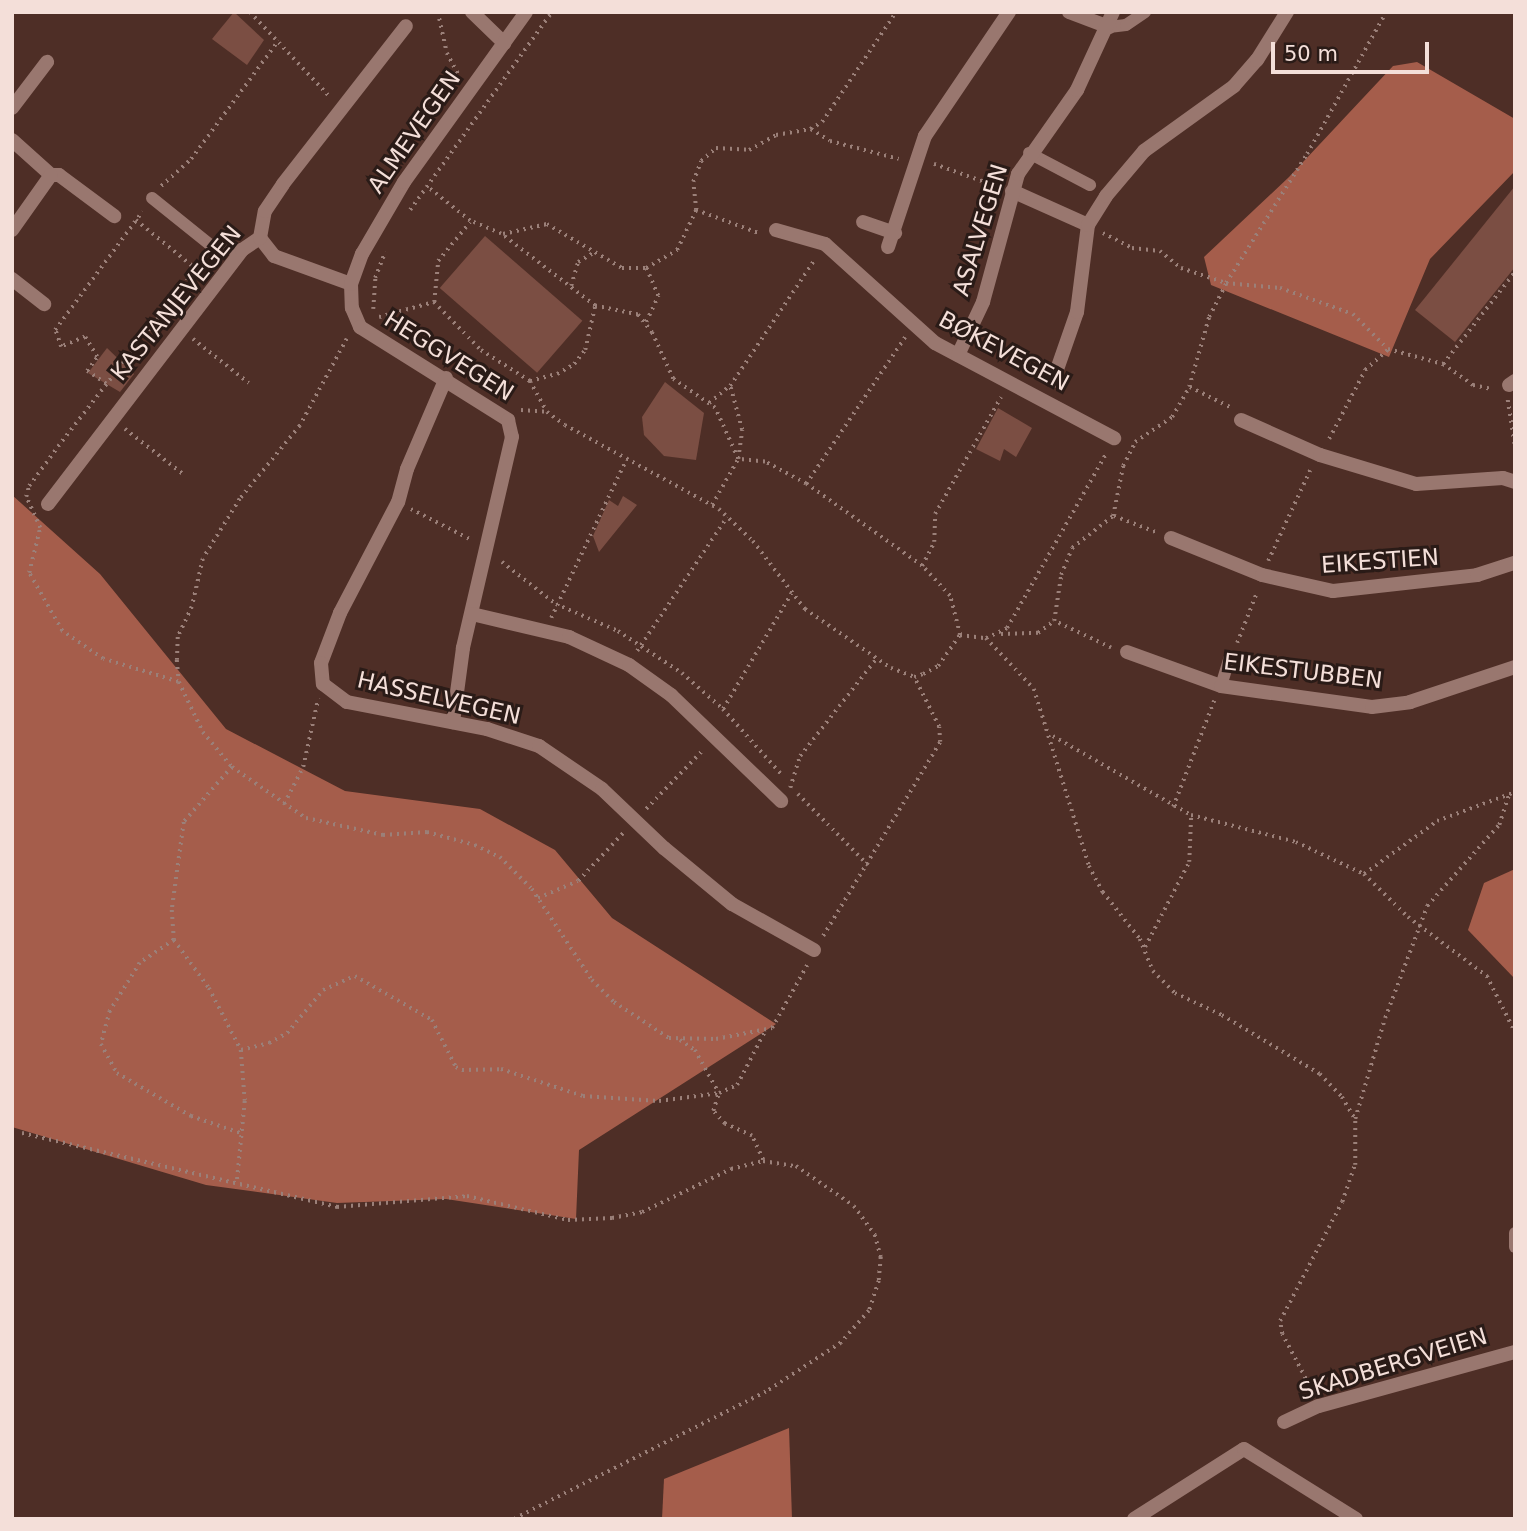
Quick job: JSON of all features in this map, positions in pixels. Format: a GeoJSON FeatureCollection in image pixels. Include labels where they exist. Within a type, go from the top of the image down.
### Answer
{"type":"FeatureCollection","features":[{"type":"Feature","properties":{"kind":"street"},"geometry":{"type":"LineString","coordinates":[[472,12],[504,43]]}},
{"type":"Feature","properties":{"kind":"street","name":"ALMEVEGEN"},"geometry":{"type":"LineString","coordinates":[[351,284],[362,254],[404,182],[526,12]]}},
{"type":"Feature","properties":{"kind":"street"},"geometry":{"type":"LineString","coordinates":[[888,247],[895,233],[925,136],[1009,12]]}},
{"type":"Feature","properties":{"kind":"street"},"geometry":{"type":"LineString","coordinates":[[1069,12],[1111,20]]}},
{"type":"Feature","properties":{"kind":"street"},"geometry":{"type":"LineString","coordinates":[[1053,380],[1077,312],[1088,225],[1144,151],[1203,112],[1246,74],[1287,12]]}},
{"type":"Feature","properties":{"kind":"street","name":"ASALVEGEN"},"geometry":{"type":"LineString","coordinates":[[958,355],[983,302],[1012,191],[1029,153],[1077,90],[1111,20]]}},
{"type":"Feature","properties":{"kind":"street","name":"KASTANJEVEGEN"},"geometry":{"type":"LineString","coordinates":[[48,504],[242,250],[260,238],[265,211],[340,107],[406,26]]}},
{"type":"Feature","properties":{"kind":"street"},"geometry":{"type":"LineString","coordinates":[[12,108],[47,62]]}},
{"type":"Feature","properties":{"kind":"street"},"geometry":{"type":"LineString","coordinates":[[12,140],[51,175]]}},
{"type":"Feature","properties":{"kind":"street"},"geometry":{"type":"LineString","coordinates":[[12,230],[51,175],[59,174],[114,216]]}},
{"type":"Feature","properties":{"kind":"street"},"geometry":{"type":"LineString","coordinates":[[1012,191],[1088,225]]}},
{"type":"Feature","properties":{"kind":"street"},"geometry":{"type":"LineString","coordinates":[[863,222],[895,233]]}},
{"type":"Feature","properties":{"kind":"street","name":"BØKEVEGEN"},"geometry":{"type":"LineString","coordinates":[[776,230],[825,244],[912,326],[958,355],[1114,438]]}},
{"type":"Feature","properties":{"kind":"street"},"geometry":{"type":"LineString","coordinates":[[260,238],[274,257],[351,284]]}},
{"type":"Feature","properties":{"kind":"street"},"geometry":{"type":"LineString","coordinates":[[12,279],[44,304]]}},
{"type":"Feature","properties":{"kind":"street","name":"HEGGVEGEN"},"geometry":{"type":"LineString","coordinates":[[351,284],[352,308],[360,327],[503,415],[510,427],[505,472],[485,550],[453,722]]}},
{"type":"Feature","properties":{"kind":"street","name":"HASSELVEGEN"},"geometry":{"type":"LineString","coordinates":[[446,378],[407,470],[398,502],[340,613],[321,663],[323,684],[347,702],[517,737],[561,758],[602,789],[664,848],[732,904],[814,950]]}},
{"type":"Feature","properties":{"kind":"street"},"geometry":{"type":"LineString","coordinates":[[1237,414],[1320,455],[1416,484],[1503,478],[1515,482]]}},
{"type":"Feature","properties":{"kind":"street","name":"EIKESTIEN"},"geometry":{"type":"LineString","coordinates":[[1171,538],[1262,575],[1333,591],[1477,575],[1515,563]]}},
{"type":"Feature","properties":{"kind":"street"},"geometry":{"type":"LineString","coordinates":[[472,614],[548,630],[629,665],[671,695],[781,801]]}},
{"type":"Feature","properties":{"kind":"street","name":"EIKESTUBBEN"},"geometry":{"type":"LineString","coordinates":[[1127,652],[1221,686],[1372,707],[1410,702],[1515,667]]}},
{"type":"Feature","properties":{"kind":"street","name":"SKADBERGVEIEN"},"geometry":{"type":"LineString","coordinates":[[1284,1422],[1319,1406],[1515,1352]]}},
{"type":"Feature","properties":{"kind":"street"},"geometry":{"type":"LineString","coordinates":[[1134,1519],[1244,1449],[1356,1519]]}},
{"type":"Feature","properties":{"kind":"lane"},"geometry":{"type":"LineString","coordinates":[[1111,20],[1126,25],[1145,12]]}},
{"type":"Feature","properties":{"kind":"lane"},"geometry":{"type":"LineString","coordinates":[[1029,153],[1090,185]]}},
{"type":"Feature","properties":{"kind":"lane"},"geometry":{"type":"LineString","coordinates":[[152,198],[213,247],[242,250]]}},
{"type":"Feature","properties":{"kind":"lane"},"geometry":{"type":"LineString","coordinates":[[1221,686],[1230,656]]}},
{"type":"Feature","properties":{"kind":"lane"},"geometry":{"type":"LineString","coordinates":[[1515,1233],[1515,1247]]}},
{"type":"Feature","properties":{"kind":"path"},"geometry":{"type":"LineString","coordinates":[[250,12],[340,107]]}},
{"type":"Feature","properties":{"kind":"path"},"geometry":{"type":"LineString","coordinates":[[438,12],[446,53],[458,74]]}},
{"type":"Feature","properties":{"kind":"path"},"geometry":{"type":"LineString","coordinates":[[405,218],[552,12]]}},
{"type":"Feature","properties":{"kind":"path"},"geometry":{"type":"LineString","coordinates":[[501,234],[547,224],[593,253],[628,269],[646,268],[677,250],[696,210],[695,172],[709,150],[749,150],[776,135],[810,129],[822,122],[896,12]]}},
{"type":"Feature","properties":{"kind":"path"},"geometry":{"type":"LineString","coordinates":[[960,635],[986,638],[1001,634],[1038,633],[1054,621],[1061,575],[1072,548],[1113,516],[1123,466],[1135,442],[1172,417],[1189,387],[1209,317],[1226,283],[1307,154],[1386,12]]}},
{"type":"Feature","properties":{"kind":"path"},"geometry":{"type":"LineString","coordinates":[[106,384],[87,370],[97,357],[85,337],[61,347],[55,330],[152,198],[175,170],[191,159],[278,41]]}},
{"type":"Feature","properties":{"kind":"path"},"geometry":{"type":"LineString","coordinates":[[426,186],[470,221],[501,234],[595,306],[629,311],[646,322],[673,379],[709,403],[720,415],[726,441],[738,459],[774,465],[806,484],[922,566],[950,596],[960,635],[938,666],[914,677]]}},
{"type":"Feature","properties":{"kind":"path"},"geometry":{"type":"LineString","coordinates":[[696,210],[754,233],[776,230]]}},
{"type":"Feature","properties":{"kind":"path"},"geometry":{"type":"LineString","coordinates":[[136,220],[196,269]]}},
{"type":"Feature","properties":{"kind":"path"},"geometry":{"type":"LineString","coordinates":[[241,1050],[269,1044],[287,1033],[323,990],[355,976],[432,1020],[456,1067],[463,1070],[501,1069],[583,1096],[659,1101],[719,1093],[737,1085],[765,1031],[784,1013],[814,950],[940,742],[939,727],[914,677],[877,659],[805,609],[753,541],[712,505],[625,462],[547,412],[530,381],[481,350],[434,302],[438,261],[470,221]]}},
{"type":"Feature","properties":{"kind":"path"},"geometry":{"type":"LineString","coordinates":[[1088,225],[1132,248],[1160,251],[1181,268],[1226,283],[1280,288],[1353,314],[1388,349],[1443,364],[1473,385],[1489,390],[1512,383],[1508,416],[1515,446]]}},
{"type":"Feature","properties":{"kind":"path"},"geometry":{"type":"LineString","coordinates":[[390,240],[375,278],[374,318],[434,302]]}},
{"type":"Feature","properties":{"kind":"path"},"geometry":{"type":"LineString","coordinates":[[709,403],[730,386],[825,244]]}},
{"type":"Feature","properties":{"kind":"path"},"geometry":{"type":"LineString","coordinates":[[179,682],[103,659],[62,631],[29,573],[40,534],[26,497],[29,486],[213,247]]}},
{"type":"Feature","properties":{"kind":"path"},"geometry":{"type":"LineString","coordinates":[[570,286],[578,262],[593,253]]}},
{"type":"Feature","properties":{"kind":"path"},"geometry":{"type":"LineString","coordinates":[[646,268],[658,296],[646,322]]}},
{"type":"Feature","properties":{"kind":"path"},"geometry":{"type":"LineString","coordinates":[[1443,364],[1515,272]]}},
{"type":"Feature","properties":{"kind":"path"},"geometry":{"type":"LineString","coordinates":[[530,381],[557,374],[574,364],[585,350],[595,306]]}},
{"type":"Feature","properties":{"kind":"path"},"geometry":{"type":"LineString","coordinates":[[162,311],[249,383]]}},
{"type":"Feature","properties":{"kind":"path"},"geometry":{"type":"LineString","coordinates":[[806,484],[912,326]]}},
{"type":"Feature","properties":{"kind":"path"},"geometry":{"type":"LineString","coordinates":[[360,327],[339,349],[300,426],[240,499],[206,551],[192,607],[178,637],[179,682],[203,732],[232,767],[284,805],[327,825],[394,836],[427,832],[488,850],[532,889],[568,948],[614,1002],[657,1033],[679,1040],[695,1050],[719,1093],[713,1111],[725,1124],[752,1136],[763,1161]]}},
{"type":"Feature","properties":{"kind":"path"},"geometry":{"type":"LineString","coordinates":[[1320,455],[1366,370],[1388,349]]}},
{"type":"Feature","properties":{"kind":"path"},"geometry":{"type":"LineString","coordinates":[[922,566],[934,542],[935,514],[1009,381]]}},
{"type":"Feature","properties":{"kind":"path"},"geometry":{"type":"LineString","coordinates":[[712,505],[738,459],[742,430],[730,386]]}},
{"type":"Feature","properties":{"kind":"path"},"geometry":{"type":"LineString","coordinates":[[1189,387],[1237,414]]}},
{"type":"Feature","properties":{"kind":"path"},"geometry":{"type":"LineString","coordinates":[[112,420],[183,474]]}},
{"type":"Feature","properties":{"kind":"path"},"geometry":{"type":"LineString","coordinates":[[1001,634],[1114,438]]}},
{"type":"Feature","properties":{"kind":"path"},"geometry":{"type":"LineString","coordinates":[[548,630],[559,595],[625,462]]}},
{"type":"Feature","properties":{"kind":"path"},"geometry":{"type":"LineString","coordinates":[[1276,544],[1302,482]]}},
{"type":"Feature","properties":{"kind":"path"},"geometry":{"type":"LineString","coordinates":[[398,502],[485,550]]}},
{"type":"Feature","properties":{"kind":"path"},"geometry":{"type":"LineString","coordinates":[[1113,516],[1171,538]]}},
{"type":"Feature","properties":{"kind":"path"},"geometry":{"type":"LineString","coordinates":[[629,665],[658,614],[727,517]]}},
{"type":"Feature","properties":{"kind":"path"},"geometry":{"type":"LineString","coordinates":[[723,709],[791,594]]}},
{"type":"Feature","properties":{"kind":"path"},"geometry":{"type":"LineString","coordinates":[[1237,643],[1256,595]]}},
{"type":"Feature","properties":{"kind":"path"},"geometry":{"type":"LineString","coordinates":[[1054,621],[1127,652]]}},
{"type":"Feature","properties":{"kind":"path"},"geometry":{"type":"LineString","coordinates":[[986,638],[1029,681],[1051,735],[1089,866],[1144,948],[1163,984],[1320,1074],[1342,1097],[1355,1119]]}},
{"type":"Feature","properties":{"kind":"path"},"geometry":{"type":"LineString","coordinates":[[781,801],[800,756],[877,659]]}},
{"type":"Feature","properties":{"kind":"path"},"geometry":{"type":"LineString","coordinates":[[284,805],[303,767],[323,684]]}},
{"type":"Feature","properties":{"kind":"path"},"geometry":{"type":"LineString","coordinates":[[1173,807],[1221,686]]}},
{"type":"Feature","properties":{"kind":"path"},"geometry":{"type":"LineString","coordinates":[[1051,735],[1191,815],[1296,842],[1364,874],[1420,926],[1487,976],[1515,1032]]}},
{"type":"Feature","properties":{"kind":"path"},"geometry":{"type":"LineString","coordinates":[[232,767],[184,822],[172,910],[174,940],[209,988],[241,1050],[243,1134],[237,1183]]}},
{"type":"Feature","properties":{"kind":"path"},"geometry":{"type":"LineString","coordinates":[[1364,874],[1437,821],[1512,793]]}},
{"type":"Feature","properties":{"kind":"path"},"geometry":{"type":"LineString","coordinates":[[1319,1406],[1282,1334],[1280,1321],[1342,1202],[1354,1165],[1355,1119],[1385,1018],[1427,906],[1499,825],[1512,793]]}},
{"type":"Feature","properties":{"kind":"path"},"geometry":{"type":"LineString","coordinates":[[1144,948],[1189,862],[1191,815]]}},
{"type":"Feature","properties":{"kind":"path"},"geometry":{"type":"LineString","coordinates":[[174,940],[140,963],[110,1011],[101,1044],[117,1073],[191,1116],[243,1134]]}},
{"type":"Feature","properties":{"kind":"path"},"geometry":{"type":"LineString","coordinates":[[679,1040],[765,1031]]}},
{"type":"Feature","properties":{"kind":"path"},"geometry":{"type":"LineString","coordinates":[[22,1133],[337,1207],[467,1196],[568,1220],[612,1218],[642,1212],[731,1169],[763,1161],[796,1166],[832,1186],[854,1206],[875,1235],[881,1257],[869,1311],[841,1343],[766,1392],[515,1519]]}},
{"type":"Feature","properties":{"kind":"shaded area"},"geometry":{"type":"Polygon","coordinates":[[[234,12],[264,40],[247,65],[212,39],[234,12]]]}},
{"type":"Feature","properties":{"kind":"shaded area"},"geometry":{"type":"Polygon","coordinates":[[[1417,62],[1515,119],[1515,171],[1430,259],[1389,357],[1211,285],[1204,257],[1289,177],[1393,66],[1417,62]]]}},
{"type":"Feature","properties":{"kind":"shaded area"},"geometry":{"type":"Polygon","coordinates":[[[1515,186],[1515,267],[1455,342],[1415,310],[1515,186]]]}},
{"type":"Feature","properties":{"kind":"shaded area"},"geometry":{"type":"Polygon","coordinates":[[[485,236],[582,321],[537,373],[440,288],[485,236]]]}},
{"type":"Feature","properties":{"kind":"shaded area"},"geometry":{"type":"Polygon","coordinates":[[[107,348],[134,374],[120,392],[88,373],[107,348]]]}},
{"type":"Feature","properties":{"kind":"shaded area"},"geometry":{"type":"Polygon","coordinates":[[[665,382],[704,413],[696,460],[664,456],[644,435],[642,417],[665,382]]]}},
{"type":"Feature","properties":{"kind":"shaded area"},"geometry":{"type":"Polygon","coordinates":[[[998,408],[1032,428],[1016,457],[1004,449],[1000,461],[976,449],[998,408]]]}},
{"type":"Feature","properties":{"kind":"shaded area"},"geometry":{"type":"Polygon","coordinates":[[[12,495],[100,574],[226,729],[345,791],[480,809],[555,850],[612,918],[776,1024],[579,1150],[576,1219],[446,1199],[337,1203],[206,1185],[12,1127],[12,495]]]}},
{"type":"Feature","properties":{"kind":"shaded area"},"geometry":{"type":"Polygon","coordinates":[[[623,496],[637,505],[599,552],[593,536],[609,500],[618,506],[623,496]]]}},
{"type":"Feature","properties":{"kind":"shaded area"},"geometry":{"type":"Polygon","coordinates":[[[1515,869],[1515,979],[1468,930],[1484,883],[1515,869]]]}},
{"type":"Feature","properties":{"kind":"shaded area"},"geometry":{"type":"Polygon","coordinates":[[[789,1428],[792,1519],[662,1519],[664,1479],[789,1428]]]}}]}
